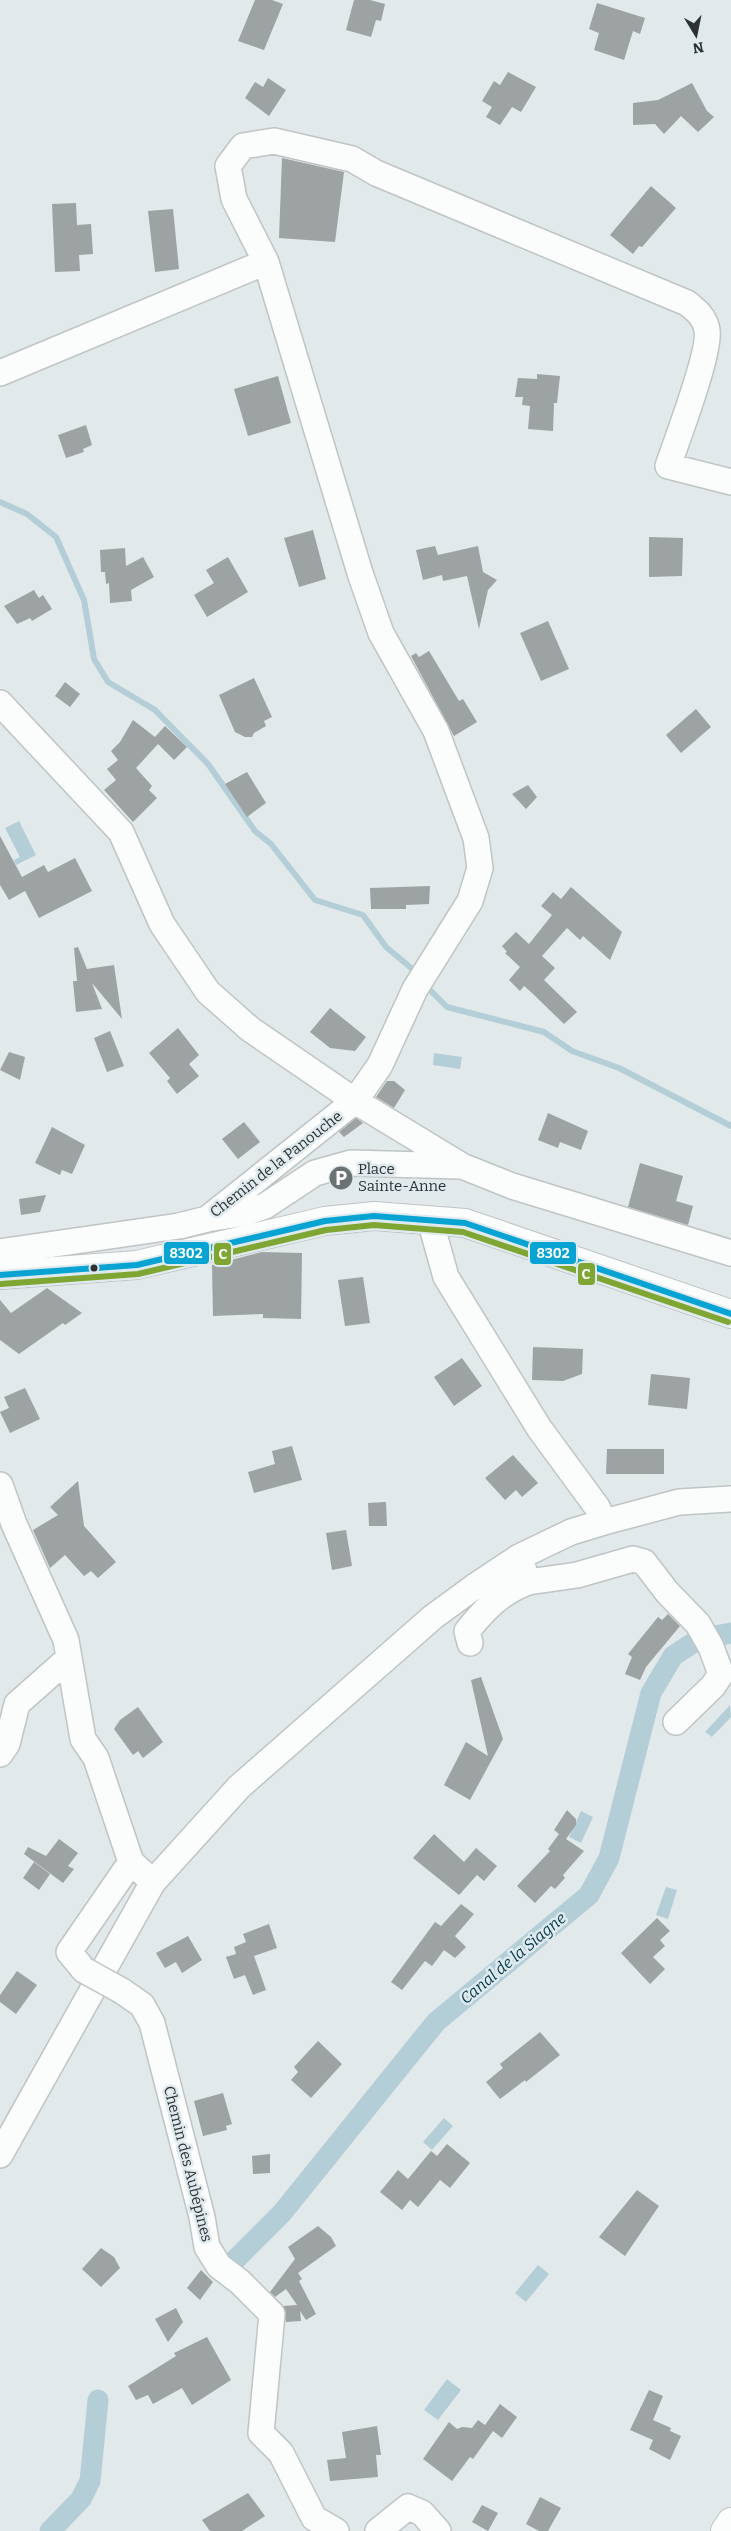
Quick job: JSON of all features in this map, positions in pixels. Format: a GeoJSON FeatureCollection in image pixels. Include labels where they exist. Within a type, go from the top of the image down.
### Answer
{"type":"FeatureCollection","features":[{"type":"Feature","properties":{"kind":"main road"},"geometry":{"type":"LineString","coordinates":[[0,1269],[137,1265],[325,1221],[374,1216],[465,1223],[731,1314]]}},
{"type":"Feature","properties":{"kind":"main road"},"geometry":{"type":"LineString","coordinates":[[725,2531],[731,2522]]}},
{"type":"Feature","properties":{"kind":"street"},"geometry":{"type":"LineString","coordinates":[[0,704],[121,832],[162,924],[208,992],[250,1029],[355,1102],[380,1065],[416,989],[470,901],[480,868],[476,838],[436,732],[381,633],[360,573],[266,262],[234,199],[228,166],[243,146],[274,141],[352,160],[376,173],[687,303],[701,314],[708,330],[706,351],[668,466],[731,482]]}},
{"type":"Feature","properties":{"kind":"street"},"geometry":{"type":"LineString","coordinates":[[0,373],[266,262]]}},
{"type":"Feature","properties":{"kind":"street","name":"Chemin de la Panouche"},"geometry":{"type":"LineString","coordinates":[[0,1269],[207,1220],[355,1102],[462,1166],[531,1192],[731,1253]]}},
{"type":"Feature","properties":{"kind":"street"},"geometry":{"type":"LineString","coordinates":[[207,1220],[246,1213],[265,1206],[315,1173],[351,1163],[462,1166]]}},
{"type":"Feature","properties":{"kind":"street"},"geometry":{"type":"LineString","coordinates":[[430,1220],[446,1277],[539,1428],[597,1507],[604,1522]]}},
{"type":"Feature","properties":{"kind":"street"},"geometry":{"type":"LineString","coordinates":[[0,1484],[14,1524],[66,1640],[82,1739],[96,1758],[131,1862],[153,1882]]}},
{"type":"Feature","properties":{"kind":"street"},"geometry":{"type":"LineString","coordinates":[[0,2155],[153,1882],[239,1787],[434,1617],[474,1586],[519,1558],[571,1532],[604,1522],[679,1502],[731,1499]]}},
{"type":"Feature","properties":{"kind":"street"},"geometry":{"type":"LineString","coordinates":[[519,1558],[528,1582]]}},
{"type":"Feature","properties":{"kind":"street"},"geometry":{"type":"LineString","coordinates":[[470,1643],[467,1631],[486,1607],[511,1588],[528,1582],[577,1575],[633,1559],[644,1562],[667,1592],[698,1624],[711,1648],[721,1674],[713,1686],[676,1722]]}},
{"type":"Feature","properties":{"kind":"street"},"geometry":{"type":"LineString","coordinates":[[0,1754],[7,1744],[17,1704],[69,1658]]}},
{"type":"Feature","properties":{"kind":"street","name":"Chemin des Aubépines"},"geometry":{"type":"LineString","coordinates":[[131,1862],[69,1952],[84,1970],[122,1991],[142,2005],[152,2023],[202,2217],[207,2247],[219,2266],[240,2282],[272,2314],[260,2433],[282,2453],[314,2518],[336,2531]]}},
{"type":"Feature","properties":{"kind":"street"},"geometry":{"type":"LineString","coordinates":[[378,2531],[408,2507],[422,2513],[438,2531]]}},
{"type":"Feature","properties":{"kind":"water"},"geometry":{"type":"Polygon","coordinates":[[[19,821],[36,855],[16,865],[14,860],[20,857],[5,828],[19,821]]]}},
{"type":"Feature","properties":{"kind":"water"},"geometry":{"type":"Polygon","coordinates":[[[434,1053],[462,1057],[460,1069],[433,1065],[434,1053]]]}},
{"type":"Feature","properties":{"kind":"water"},"geometry":{"type":"Polygon","coordinates":[[[730,1705],[731,1717],[712,1737],[705,1732],[730,1705]]]}},
{"type":"Feature","properties":{"kind":"water"},"geometry":{"type":"Polygon","coordinates":[[[581,1811],[593,1817],[581,1843],[569,1837],[581,1811]]]}},
{"type":"Feature","properties":{"kind":"water"},"geometry":{"type":"Polygon","coordinates":[[[666,1887],[677,1890],[668,1919],[656,1915],[666,1887]]]}},
{"type":"Feature","properties":{"kind":"water"},"geometry":{"type":"Polygon","coordinates":[[[444,2118],[453,2126],[432,2150],[423,2142],[444,2118]]]}},
{"type":"Feature","properties":{"kind":"water"},"geometry":{"type":"Polygon","coordinates":[[[538,2265],[549,2274],[526,2302],[515,2293],[538,2265]]]}},
{"type":"Feature","properties":{"kind":"water"},"geometry":{"type":"Polygon","coordinates":[[[447,2379],[461,2390],[438,2420],[424,2410],[447,2379]]]}},
{"type":"Feature","properties":{"kind":"building"},"geometry":{"type":"Polygon","coordinates":[[[255,0],[272,0],[283,4],[264,50],[238,41],[255,0]]]}},
{"type":"Feature","properties":{"kind":"building"},"geometry":{"type":"Polygon","coordinates":[[[354,0],[370,0],[385,4],[381,21],[376,20],[371,37],[346,30],[354,0]]]}},
{"type":"Feature","properties":{"kind":"building"},"geometry":{"type":"Polygon","coordinates":[[[597,3],[645,18],[640,34],[633,31],[624,60],[594,50],[599,33],[589,29],[597,3]]]}},
{"type":"Feature","properties":{"kind":"building"},"geometry":{"type":"Polygon","coordinates":[[[508,72],[536,87],[521,112],[512,107],[500,125],[486,117],[492,107],[482,101],[494,81],[500,85],[508,72]]]}},
{"type":"Feature","properties":{"kind":"building"},"geometry":{"type":"Polygon","coordinates":[[[268,78],[286,90],[269,116],[245,98],[255,82],[263,87],[268,78]]]}},
{"type":"Feature","properties":{"kind":"building"},"geometry":{"type":"Polygon","coordinates":[[[692,83],[707,111],[714,117],[698,132],[681,116],[664,134],[655,124],[633,125],[633,103],[658,100],[692,83]]]}},
{"type":"Feature","properties":{"kind":"building"},"geometry":{"type":"Polygon","coordinates":[[[282,158],[344,172],[335,242],[279,238],[282,158]]]}},
{"type":"Feature","properties":{"kind":"building"},"geometry":{"type":"Polygon","coordinates":[[[651,186],[676,208],[642,247],[639,246],[633,254],[610,235],[651,186]]]}},
{"type":"Feature","properties":{"kind":"building"},"geometry":{"type":"Polygon","coordinates":[[[76,203],[77,225],[91,224],[93,254],[79,255],[80,271],[55,272],[52,204],[76,203]]]}},
{"type":"Feature","properties":{"kind":"building"},"geometry":{"type":"Polygon","coordinates":[[[173,209],[179,269],[155,272],[148,211],[173,209]]]}},
{"type":"Feature","properties":{"kind":"building"},"geometry":{"type":"Polygon","coordinates":[[[537,374],[560,376],[557,403],[554,403],[553,431],[528,429],[530,406],[522,405],[523,397],[515,397],[518,378],[537,379],[537,374]]]}},
{"type":"Feature","properties":{"kind":"building"},"geometry":{"type":"Polygon","coordinates":[[[278,376],[291,423],[248,436],[234,389],[278,376]]]}},
{"type":"Feature","properties":{"kind":"building"},"geometry":{"type":"Polygon","coordinates":[[[86,425],[92,445],[83,449],[84,452],[66,458],[58,435],[86,425]]]}},
{"type":"Feature","properties":{"kind":"building"},"geometry":{"type":"Polygon","coordinates":[[[313,530],[326,579],[299,587],[284,538],[313,530]]]}},
{"type":"Feature","properties":{"kind":"building"},"geometry":{"type":"Polygon","coordinates":[[[649,537],[683,538],[682,576],[649,577],[649,537]]]}},
{"type":"Feature","properties":{"kind":"building"},"geometry":{"type":"Polygon","coordinates":[[[435,546],[438,555],[478,546],[483,572],[497,580],[488,590],[479,629],[467,576],[443,581],[442,575],[423,580],[416,550],[435,546]]]}},
{"type":"Feature","properties":{"kind":"building"},"geometry":{"type":"Polygon","coordinates":[[[125,548],[126,566],[143,557],[154,577],[131,590],[132,601],[110,603],[109,583],[106,584],[105,572],[101,572],[100,550],[125,548]]]}},
{"type":"Feature","properties":{"kind":"building"},"geometry":{"type":"Polygon","coordinates":[[[228,557],[248,592],[207,617],[194,595],[214,583],[206,570],[228,557]]]}},
{"type":"Feature","properties":{"kind":"building"},"geometry":{"type":"Polygon","coordinates":[[[34,590],[39,598],[43,595],[52,609],[32,621],[30,618],[17,624],[4,606],[34,590]]]}},
{"type":"Feature","properties":{"kind":"building"},"geometry":{"type":"Polygon","coordinates":[[[548,621],[569,669],[541,681],[520,633],[548,621]]]}},
{"type":"Feature","properties":{"kind":"building"},"geometry":{"type":"Polygon","coordinates":[[[429,651],[459,701],[463,699],[477,722],[454,736],[411,656],[416,653],[419,657],[429,651]]]}},
{"type":"Feature","properties":{"kind":"building"},"geometry":{"type":"Polygon","coordinates":[[[254,678],[272,717],[264,721],[266,726],[254,733],[252,737],[245,737],[235,732],[219,695],[254,678]]]}},
{"type":"Feature","properties":{"kind":"building"},"geometry":{"type":"Polygon","coordinates":[[[65,682],[80,694],[70,707],[55,696],[65,682]]]}},
{"type":"Feature","properties":{"kind":"building"},"geometry":{"type":"Polygon","coordinates":[[[696,709],[711,727],[681,753],[666,735],[696,709]]]}},
{"type":"Feature","properties":{"kind":"building"},"geometry":{"type":"Polygon","coordinates":[[[133,720],[155,737],[165,726],[187,747],[174,760],[158,744],[136,768],[152,786],[149,790],[157,798],[133,822],[104,790],[116,780],[107,769],[118,760],[111,751],[120,742],[133,720]]]}},
{"type":"Feature","properties":{"kind":"building"},"geometry":{"type":"Polygon","coordinates":[[[247,772],[266,803],[247,817],[225,784],[247,772]]]}},
{"type":"Feature","properties":{"kind":"building"},"geometry":{"type":"Polygon","coordinates":[[[528,785],[537,797],[526,809],[512,794],[528,785]]]}},
{"type":"Feature","properties":{"kind":"building"},"geometry":{"type":"Polygon","coordinates":[[[0,836],[22,877],[44,865],[48,872],[75,858],[92,891],[39,918],[25,891],[9,900],[0,885],[0,836]]]}},
{"type":"Feature","properties":{"kind":"building"},"geometry":{"type":"Polygon","coordinates":[[[430,886],[429,904],[406,905],[406,909],[371,909],[370,888],[430,886]]]}},
{"type":"Feature","properties":{"kind":"building"},"geometry":{"type":"Polygon","coordinates":[[[571,887],[622,932],[610,960],[583,936],[580,940],[567,928],[542,956],[555,968],[544,980],[577,1012],[564,1024],[524,986],[520,991],[509,980],[520,967],[505,953],[507,952],[502,946],[516,932],[529,944],[552,915],[541,906],[553,892],[561,899],[571,887]]]}},
{"type":"Feature","properties":{"kind":"building"},"geometry":{"type":"Polygon","coordinates":[[[78,947],[87,969],[114,965],[122,1019],[92,983],[102,1009],[76,1012],[73,981],[77,981],[74,948],[78,947]]]}},
{"type":"Feature","properties":{"kind":"building"},"geometry":{"type":"Polygon","coordinates":[[[330,1008],[366,1037],[355,1051],[330,1048],[310,1032],[330,1008]]]}},
{"type":"Feature","properties":{"kind":"building"},"geometry":{"type":"Polygon","coordinates":[[[178,1028],[199,1055],[189,1064],[199,1076],[177,1094],[167,1081],[170,1078],[149,1053],[178,1028]]]}},
{"type":"Feature","properties":{"kind":"building"},"geometry":{"type":"Polygon","coordinates":[[[110,1031],[124,1066],[107,1072],[94,1038],[110,1031]]]}},
{"type":"Feature","properties":{"kind":"building"},"geometry":{"type":"Polygon","coordinates":[[[9,1052],[25,1057],[20,1080],[0,1070],[9,1052]]]}},
{"type":"Feature","properties":{"kind":"building"},"geometry":{"type":"Polygon","coordinates":[[[387,1081],[394,1081],[405,1090],[394,1108],[376,1097],[387,1081]]]}},
{"type":"Feature","properties":{"kind":"building"},"geometry":{"type":"Polygon","coordinates":[[[548,1113],[588,1131],[581,1150],[560,1142],[558,1148],[538,1140],[548,1113]]]}},
{"type":"Feature","properties":{"kind":"building"},"geometry":{"type":"Polygon","coordinates":[[[356,1118],[363,1123],[344,1137],[339,1132],[356,1118]]]}},
{"type":"Feature","properties":{"kind":"building"},"geometry":{"type":"Polygon","coordinates":[[[244,1122],[260,1142],[238,1159],[222,1139],[244,1122]]]}},
{"type":"Feature","properties":{"kind":"building"},"geometry":{"type":"Polygon","coordinates":[[[52,1127],[85,1145],[72,1174],[62,1170],[60,1175],[35,1163],[52,1127]]]}},
{"type":"Feature","properties":{"kind":"building"},"geometry":{"type":"Polygon","coordinates":[[[640,1163],[683,1176],[676,1201],[693,1206],[688,1225],[628,1207],[640,1163]]]}},
{"type":"Feature","properties":{"kind":"building"},"geometry":{"type":"Polygon","coordinates":[[[46,1195],[40,1212],[21,1215],[19,1199],[46,1195]]]}},
{"type":"Feature","properties":{"kind":"building"},"geometry":{"type":"Polygon","coordinates":[[[262,1252],[302,1253],[301,1319],[263,1318],[263,1314],[213,1316],[212,1265],[262,1252]]]}},
{"type":"Feature","properties":{"kind":"building"},"geometry":{"type":"Polygon","coordinates":[[[363,1277],[370,1323],[345,1326],[338,1280],[363,1277]]]}},
{"type":"Feature","properties":{"kind":"building"},"geometry":{"type":"Polygon","coordinates":[[[47,1288],[82,1313],[65,1325],[63,1323],[19,1354],[0,1340],[0,1300],[11,1313],[47,1288]]]}},
{"type":"Feature","properties":{"kind":"building"},"geometry":{"type":"Polygon","coordinates":[[[533,1347],[583,1349],[582,1374],[563,1381],[532,1380],[533,1347]]]}},
{"type":"Feature","properties":{"kind":"building"},"geometry":{"type":"Polygon","coordinates":[[[462,1358],[482,1386],[454,1406],[434,1377],[462,1358]]]}},
{"type":"Feature","properties":{"kind":"building"},"geometry":{"type":"Polygon","coordinates":[[[651,1374],[690,1378],[687,1409],[648,1405],[651,1374]]]}},
{"type":"Feature","properties":{"kind":"building"},"geometry":{"type":"Polygon","coordinates":[[[25,1388],[40,1419],[10,1433],[0,1412],[9,1408],[4,1397],[25,1388]]]}},
{"type":"Feature","properties":{"kind":"building"},"geometry":{"type":"Polygon","coordinates":[[[292,1446],[302,1480],[254,1493],[248,1472],[275,1464],[272,1451],[292,1446]]]}},
{"type":"Feature","properties":{"kind":"building"},"geometry":{"type":"Polygon","coordinates":[[[607,1449],[664,1449],[664,1474],[606,1474],[607,1449]]]}},
{"type":"Feature","properties":{"kind":"building"},"geometry":{"type":"Polygon","coordinates":[[[513,1455],[538,1483],[522,1497],[516,1490],[505,1500],[485,1478],[513,1455]]]}},
{"type":"Feature","properties":{"kind":"building"},"geometry":{"type":"Polygon","coordinates":[[[78,1481],[84,1526],[116,1562],[98,1578],[91,1571],[84,1576],[65,1555],[50,1568],[33,1530],[58,1515],[50,1507],[78,1481]]]}},
{"type":"Feature","properties":{"kind":"building"},"geometry":{"type":"Polygon","coordinates":[[[386,1502],[387,1526],[369,1526],[368,1503],[386,1502]]]}},
{"type":"Feature","properties":{"kind":"building"},"geometry":{"type":"Polygon","coordinates":[[[346,1530],[352,1566],[332,1570],[326,1533],[346,1530]]]}},
{"type":"Feature","properties":{"kind":"building"},"geometry":{"type":"Polygon","coordinates":[[[668,1614],[680,1626],[646,1667],[640,1680],[625,1674],[632,1657],[628,1654],[658,1617],[662,1620],[668,1614]]]}},
{"type":"Feature","properties":{"kind":"building"},"geometry":{"type":"Polygon","coordinates":[[[481,1677],[503,1739],[470,1800],[444,1785],[466,1742],[488,1756],[471,1680],[481,1677]]]}},
{"type":"Feature","properties":{"kind":"building"},"geometry":{"type":"Polygon","coordinates":[[[138,1707],[163,1742],[143,1758],[138,1751],[133,1755],[114,1729],[120,1720],[138,1707]]]}},
{"type":"Feature","properties":{"kind":"building"},"geometry":{"type":"Polygon","coordinates":[[[567,1810],[576,1819],[576,1825],[566,1839],[584,1851],[563,1875],[565,1878],[555,1889],[551,1886],[535,1903],[517,1886],[550,1851],[548,1849],[559,1834],[554,1830],[567,1810]]]}},
{"type":"Feature","properties":{"kind":"building"},"geometry":{"type":"Polygon","coordinates":[[[434,1834],[464,1862],[476,1848],[497,1866],[484,1881],[477,1875],[459,1895],[413,1858],[434,1834]]]}},
{"type":"Feature","properties":{"kind":"building"},"geometry":{"type":"Polygon","coordinates":[[[59,1839],[78,1853],[68,1866],[74,1869],[63,1883],[24,1854],[28,1847],[46,1856],[59,1839]]]}},
{"type":"Feature","properties":{"kind":"building"},"geometry":{"type":"Polygon","coordinates":[[[34,1862],[50,1874],[39,1890],[23,1878],[34,1862]]]}},
{"type":"Feature","properties":{"kind":"building"},"geometry":{"type":"Polygon","coordinates":[[[461,1904],[474,1914],[455,1936],[466,1947],[455,1958],[444,1950],[432,1966],[425,1961],[402,1990],[391,1982],[435,1922],[441,1926],[461,1904]]]}},
{"type":"Feature","properties":{"kind":"building"},"geometry":{"type":"Polygon","coordinates":[[[657,1918],[670,1931],[660,1940],[665,1946],[653,1957],[665,1969],[650,1984],[621,1953],[657,1918]]]}},
{"type":"Feature","properties":{"kind":"building"},"geometry":{"type":"Polygon","coordinates":[[[269,1924],[277,1948],[254,1956],[266,1990],[253,1995],[245,1975],[234,1979],[226,1957],[236,1954],[234,1947],[246,1942],[243,1934],[269,1924]]]}},
{"type":"Feature","properties":{"kind":"building"},"geometry":{"type":"Polygon","coordinates":[[[188,1936],[202,1960],[182,1973],[176,1962],[165,1968],[156,1953],[188,1936]]]}},
{"type":"Feature","properties":{"kind":"building"},"geometry":{"type":"Polygon","coordinates":[[[17,1971],[37,1985],[16,2014],[0,2002],[0,1995],[17,1971]]]}},
{"type":"Feature","properties":{"kind":"building"},"geometry":{"type":"Polygon","coordinates":[[[540,2032],[560,2055],[526,2082],[525,2080],[500,2099],[486,2082],[503,2068],[500,2064],[540,2032]]]}},
{"type":"Feature","properties":{"kind":"building"},"geometry":{"type":"Polygon","coordinates":[[[318,2041],[342,2064],[311,2098],[291,2080],[298,2072],[294,2067],[318,2041]]]}},
{"type":"Feature","properties":{"kind":"building"},"geometry":{"type":"Polygon","coordinates":[[[223,2093],[232,2124],[226,2126],[227,2130],[203,2136],[194,2101],[223,2093]]]}},
{"type":"Feature","properties":{"kind":"building"},"geometry":{"type":"Polygon","coordinates":[[[447,2144],[470,2163],[450,2188],[440,2180],[418,2207],[410,2200],[402,2210],[380,2192],[398,2170],[408,2179],[431,2151],[437,2156],[447,2144]]]}},
{"type":"Feature","properties":{"kind":"building"},"geometry":{"type":"Polygon","coordinates":[[[270,2154],[270,2173],[253,2174],[252,2156],[270,2154]]]}},
{"type":"Feature","properties":{"kind":"building"},"geometry":{"type":"Polygon","coordinates":[[[637,2190],[659,2206],[625,2256],[599,2237],[637,2190]]]}},
{"type":"Feature","properties":{"kind":"building"},"geometry":{"type":"Polygon","coordinates":[[[318,2226],[331,2237],[336,2246],[298,2273],[302,2279],[299,2281],[316,2314],[306,2320],[300,2311],[301,2321],[286,2322],[283,2306],[297,2305],[286,2289],[275,2297],[270,2292],[295,2259],[288,2247],[318,2226]]]}},
{"type":"Feature","properties":{"kind":"building"},"geometry":{"type":"Polygon","coordinates":[[[101,2248],[114,2257],[120,2268],[101,2287],[82,2269],[101,2248]]]}},
{"type":"Feature","properties":{"kind":"building"},"geometry":{"type":"Polygon","coordinates":[[[201,2270],[213,2282],[200,2300],[187,2288],[201,2270]]]}},
{"type":"Feature","properties":{"kind":"building"},"geometry":{"type":"Polygon","coordinates":[[[176,2308],[183,2322],[168,2342],[155,2319],[176,2308]]]}},
{"type":"Feature","properties":{"kind":"building"},"geometry":{"type":"Polygon","coordinates":[[[207,2337],[231,2380],[192,2405],[182,2388],[153,2404],[148,2395],[136,2400],[128,2386],[176,2356],[174,2353],[207,2337]]]}},
{"type":"Feature","properties":{"kind":"building"},"geometry":{"type":"Polygon","coordinates":[[[649,2390],[663,2396],[653,2420],[671,2428],[670,2431],[681,2436],[670,2460],[649,2449],[653,2440],[630,2430],[649,2390]]]}},
{"type":"Feature","properties":{"kind":"building"},"geometry":{"type":"Polygon","coordinates":[[[500,2404],[517,2417],[502,2438],[493,2431],[473,2459],[470,2457],[452,2481],[423,2459],[449,2422],[457,2429],[462,2427],[472,2428],[478,2420],[485,2425],[500,2404]]]}},
{"type":"Feature","properties":{"kind":"building"},"geometry":{"type":"Polygon","coordinates":[[[377,2426],[381,2455],[376,2455],[378,2477],[330,2481],[327,2460],[346,2458],[342,2432],[377,2426]]]}},
{"type":"Feature","properties":{"kind":"building"},"geometry":{"type":"Polygon","coordinates":[[[248,2493],[265,2516],[242,2531],[210,2531],[202,2520],[248,2493]]]}},
{"type":"Feature","properties":{"kind":"building"},"geometry":{"type":"Polygon","coordinates":[[[540,2497],[561,2508],[548,2531],[539,2531],[526,2524],[540,2497]]]}},
{"type":"Feature","properties":{"kind":"building"},"geometry":{"type":"Polygon","coordinates":[[[482,2505],[498,2513],[488,2531],[472,2522],[482,2505]]]}},
{"type":"Feature","properties":{"kind":"waterway"},"geometry":{"type":"LineString","coordinates":[[0,502],[27,514],[56,537],[84,600],[94,659],[108,682],[155,710],[208,764],[255,831],[271,844],[315,900],[363,915],[386,947],[416,972]]}},
{"type":"Feature","properties":{"kind":"waterway"},"geometry":{"type":"LineString","coordinates":[[428,988],[447,1007],[544,1032],[572,1051],[619,1068],[731,1126]]}},
{"type":"Feature","properties":{"kind":"waterway","name":"Canal de la Siagne"},"geometry":{"type":"LineString","coordinates":[[231,2264],[282,2213],[436,2022],[589,1895],[609,1858],[651,1693],[673,1656],[699,1639],[731,1633]]}},
{"type":"Feature","properties":{"kind":"waterway","name":"Canal de la Siagne"},"geometry":{"type":"LineString","coordinates":[[50,2531],[81,2499],[90,2481],[98,2400]]}},
{"type":"Feature","properties":{"kind":"transit line","name":"8302"},"geometry":{"type":"LineString","coordinates":[[0,1275],[137,1265],[325,1221],[374,1216],[465,1223],[731,1314]]}},
{"type":"Feature","properties":{"kind":"transit line","name":"C"},"geometry":{"type":"LineString","coordinates":[[1,1284],[138,1274],[326,1230],[374,1225],[463,1232],[728,1322]]}},
{"type":"Feature","properties":{"kind":"place","name":"Place Sainte-Anne"},"geometry":{"type":"Point","coordinates":[341,1178]}}]}
